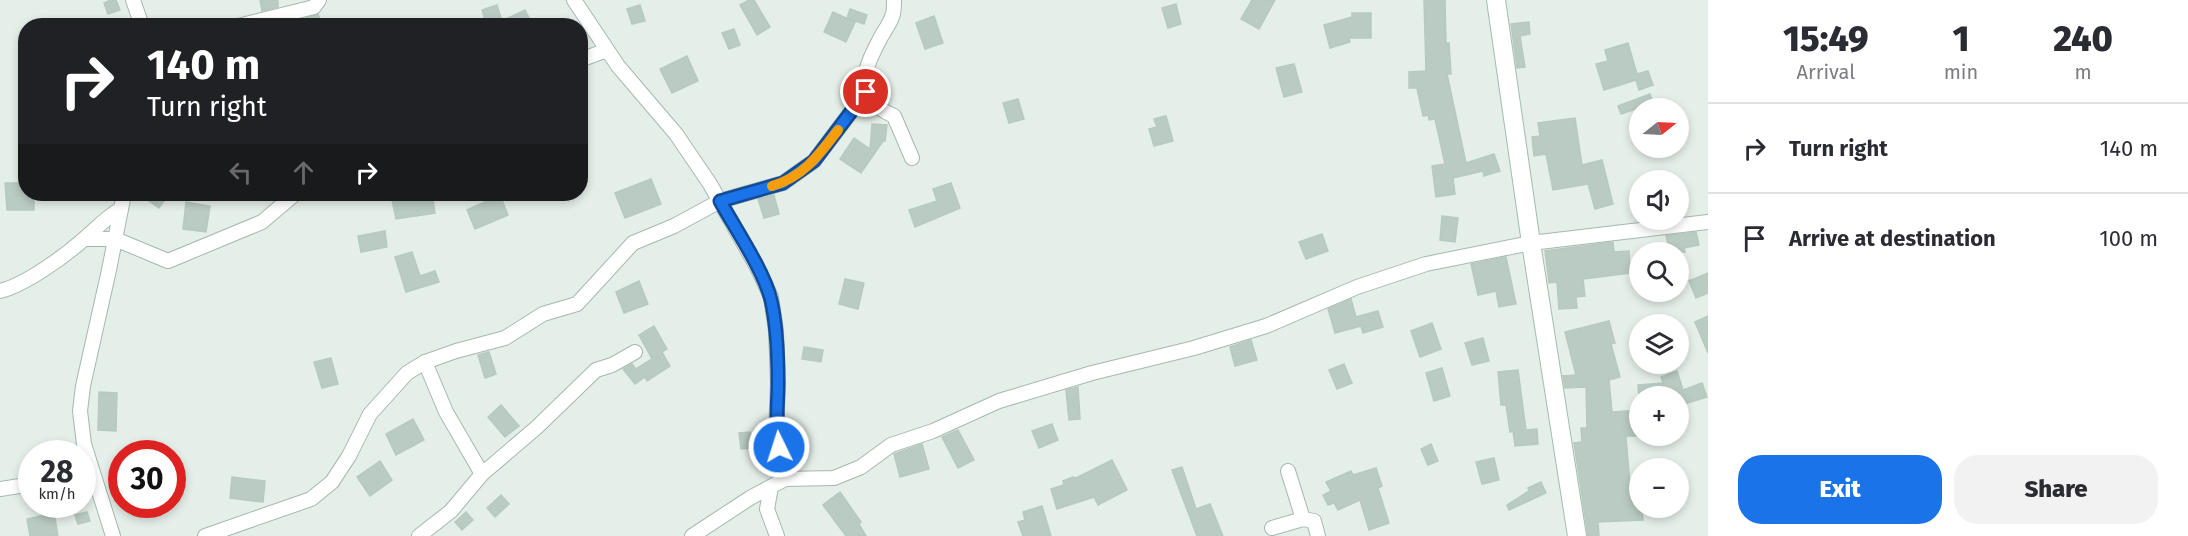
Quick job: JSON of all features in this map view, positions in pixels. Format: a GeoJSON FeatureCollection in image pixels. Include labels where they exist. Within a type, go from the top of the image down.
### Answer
{"type":"FeatureCollection","features":[{"type":"Feature","properties":{"kind":"main road"},"geometry":{"type":"LineString","coordinates":[[1496,0],[1530,243],[1577,536]]}},
{"type":"Feature","properties":{"kind":"street"},"geometry":{"type":"LineString","coordinates":[[134,0],[140,18]]}},
{"type":"Feature","properties":{"kind":"street"},"geometry":{"type":"LineString","coordinates":[[269,18],[314,7],[319,0]]}},
{"type":"Feature","properties":{"kind":"street"},"geometry":{"type":"LineString","coordinates":[[574,0],[586,18]]}},
{"type":"Feature","properties":{"kind":"street"},"geometry":{"type":"LineString","coordinates":[[894,0],[893,15],[872,53],[863,84],[879,110],[894,116],[912,158]]}},
{"type":"Feature","properties":{"kind":"street"},"geometry":{"type":"LineString","coordinates":[[588,21],[618,66],[676,134],[720,201],[771,297],[776,331],[778,383],[776,433],[784,479]]}},
{"type":"Feature","properties":{"kind":"street"},"geometry":{"type":"LineString","coordinates":[[588,57],[607,50]]}},
{"type":"Feature","properties":{"kind":"street"},"geometry":{"type":"LineString","coordinates":[[205,536],[311,500],[332,482],[350,456],[370,414],[408,373],[425,362],[505,338],[543,314],[577,304],[633,243],[674,226],[720,201],[783,183],[814,161],[866,92]]}},
{"type":"Feature","properties":{"kind":"street"},"geometry":{"type":"LineString","coordinates":[[84,440],[80,411],[83,386],[123,201]]}},
{"type":"Feature","properties":{"kind":"street"},"geometry":{"type":"LineString","coordinates":[[84,239],[115,239],[168,261],[262,222],[287,201]]}},
{"type":"Feature","properties":{"kind":"street"},"geometry":{"type":"LineString","coordinates":[[0,291],[30,278],[84,239],[107,217],[121,209]]}},
{"type":"Feature","properties":{"kind":"street"},"geometry":{"type":"LineString","coordinates":[[692,536],[746,500],[784,479],[834,478],[861,467],[891,445],[933,431],[999,401],[1092,373],[1194,348],[1266,326],[1357,287],[1426,264],[1530,243],[1708,222]]}},
{"type":"Feature","properties":{"kind":"street"},"geometry":{"type":"LineString","coordinates":[[419,536],[451,511],[482,474],[536,428],[596,370],[612,365],[635,352]]}},
{"type":"Feature","properties":{"kind":"street"},"geometry":{"type":"LineString","coordinates":[[425,362],[446,412],[482,474]]}},
{"type":"Feature","properties":{"kind":"street"},"geometry":{"type":"LineString","coordinates":[[1288,471],[1303,519]]}},
{"type":"Feature","properties":{"kind":"street"},"geometry":{"type":"LineString","coordinates":[[0,489],[18,486]]}},
{"type":"Feature","properties":{"kind":"street"},"geometry":{"type":"LineString","coordinates":[[771,487],[767,509],[777,536]]}},
{"type":"Feature","properties":{"kind":"street"},"geometry":{"type":"LineString","coordinates":[[96,496],[113,536]]}},
{"type":"Feature","properties":{"kind":"street"},"geometry":{"type":"LineString","coordinates":[[746,500],[767,509]]}},
{"type":"Feature","properties":{"kind":"street"},"geometry":{"type":"LineString","coordinates":[[1272,528],[1303,519],[1314,521],[1318,536]]}},
{"type":"Feature","properties":{"kind":"building"},"geometry":{"type":"Polygon","coordinates":[[[116,0],[120,10],[108,14],[104,3],[116,0]]]}},
{"type":"Feature","properties":{"kind":"building"},"geometry":{"type":"Polygon","coordinates":[[[260,0],[278,0],[278,7],[262,11],[260,0]]]}},
{"type":"Feature","properties":{"kind":"building"},"geometry":{"type":"Polygon","coordinates":[[[754,0],[770,27],[757,35],[740,5],[754,0]]]}},
{"type":"Feature","properties":{"kind":"building"},"geometry":{"type":"Polygon","coordinates":[[[1252,0],[1275,0],[1259,29],[1241,19],[1252,0]]]}},
{"type":"Feature","properties":{"kind":"building"},"geometry":{"type":"Polygon","coordinates":[[[1424,0],[1445,0],[1446,43],[1449,43],[1451,74],[1447,74],[1466,163],[1494,154],[1500,171],[1484,176],[1483,171],[1453,178],[1455,194],[1436,197],[1432,166],[1445,164],[1435,119],[1429,120],[1428,115],[1423,116],[1417,88],[1409,88],[1409,72],[1426,71],[1424,0]]]}},
{"type":"Feature","properties":{"kind":"building"},"geometry":{"type":"Polygon","coordinates":[[[1176,4],[1181,24],[1168,28],[1162,8],[1176,4]]]}},
{"type":"Feature","properties":{"kind":"building"},"geometry":{"type":"Polygon","coordinates":[[[497,5],[501,18],[484,18],[482,10],[497,5]]]}},
{"type":"Feature","properties":{"kind":"building"},"geometry":{"type":"Polygon","coordinates":[[[640,5],[645,21],[632,24],[627,9],[640,5]]]}},
{"type":"Feature","properties":{"kind":"building"},"geometry":{"type":"Polygon","coordinates":[[[850,9],[867,15],[864,24],[847,18],[850,9]]]}},
{"type":"Feature","properties":{"kind":"building"},"geometry":{"type":"Polygon","coordinates":[[[525,10],[529,18],[508,18],[525,10]]]}},
{"type":"Feature","properties":{"kind":"building"},"geometry":{"type":"Polygon","coordinates":[[[833,12],[855,22],[846,42],[824,32],[833,12]]]}},
{"type":"Feature","properties":{"kind":"building"},"geometry":{"type":"Polygon","coordinates":[[[1352,13],[1371,13],[1371,38],[1349,38],[1350,42],[1330,48],[1324,25],[1352,17],[1352,13]]]}},
{"type":"Feature","properties":{"kind":"building"},"geometry":{"type":"Polygon","coordinates":[[[318,14],[319,18],[306,18],[318,14]]]}},
{"type":"Feature","properties":{"kind":"building"},"geometry":{"type":"Polygon","coordinates":[[[934,16],[943,43],[925,49],[916,23],[934,16]]]}},
{"type":"Feature","properties":{"kind":"building"},"geometry":{"type":"Polygon","coordinates":[[[1529,22],[1530,34],[1520,36],[1525,67],[1517,68],[1511,24],[1529,22]]]}},
{"type":"Feature","properties":{"kind":"building"},"geometry":{"type":"Polygon","coordinates":[[[734,29],[740,45],[729,49],[722,33],[734,29]]]}},
{"type":"Feature","properties":{"kind":"building"},"geometry":{"type":"Polygon","coordinates":[[[1628,43],[1637,74],[1648,71],[1653,85],[1639,90],[1636,80],[1604,90],[1596,64],[1608,61],[1605,50],[1628,43]]]}},
{"type":"Feature","properties":{"kind":"building"},"geometry":{"type":"Polygon","coordinates":[[[687,56],[698,81],[672,93],[660,69],[687,56]]]}},
{"type":"Feature","properties":{"kind":"building"},"geometry":{"type":"Polygon","coordinates":[[[1294,64],[1302,92],[1284,97],[1276,68],[1294,64]]]}},
{"type":"Feature","properties":{"kind":"building"},"geometry":{"type":"Polygon","coordinates":[[[1650,94],[1651,98],[1639,98],[1650,94]]]}},
{"type":"Feature","properties":{"kind":"building"},"geometry":{"type":"Polygon","coordinates":[[[1018,99],[1024,119],[1009,123],[1003,103],[1018,99]]]}},
{"type":"Feature","properties":{"kind":"building"},"geometry":{"type":"Polygon","coordinates":[[[1629,102],[1629,111],[1621,114],[1618,106],[1629,102]]]}},
{"type":"Feature","properties":{"kind":"building"},"geometry":{"type":"Polygon","coordinates":[[[1166,116],[1173,141],[1154,146],[1149,129],[1157,127],[1154,119],[1166,116]]]}},
{"type":"Feature","properties":{"kind":"building"},"geometry":{"type":"Polygon","coordinates":[[[1575,118],[1582,165],[1602,160],[1613,204],[1595,209],[1588,184],[1553,190],[1546,154],[1534,156],[1532,137],[1540,136],[1538,123],[1575,118]]]}},
{"type":"Feature","properties":{"kind":"building"},"geometry":{"type":"Polygon","coordinates":[[[872,124],[887,125],[885,141],[861,173],[840,159],[854,138],[870,149],[872,124]]]}},
{"type":"Feature","properties":{"kind":"building"},"geometry":{"type":"Polygon","coordinates":[[[651,179],[661,204],[625,218],[615,193],[651,179]]]}},
{"type":"Feature","properties":{"kind":"building"},"geometry":{"type":"Polygon","coordinates":[[[5,183],[18,183],[18,201],[34,201],[34,210],[7,210],[5,183]]]}},
{"type":"Feature","properties":{"kind":"building"},"geometry":{"type":"Polygon","coordinates":[[[951,183],[960,208],[915,227],[909,210],[937,201],[933,189],[951,183]]]}},
{"type":"Feature","properties":{"kind":"building"},"geometry":{"type":"Polygon","coordinates":[[[774,195],[779,214],[764,218],[758,199],[774,195]]]}},
{"type":"Feature","properties":{"kind":"building"},"geometry":{"type":"Polygon","coordinates":[[[149,201],[164,201],[159,208],[149,201]]]}},
{"type":"Feature","properties":{"kind":"building"},"geometry":{"type":"Polygon","coordinates":[[[392,201],[433,201],[435,213],[396,219],[392,201]]]}},
{"type":"Feature","properties":{"kind":"building"},"geometry":{"type":"Polygon","coordinates":[[[487,201],[502,201],[508,215],[475,229],[467,210],[487,201]]]}},
{"type":"Feature","properties":{"kind":"building"},"geometry":{"type":"Polygon","coordinates":[[[186,202],[210,206],[206,232],[183,229],[186,202]]]}},
{"type":"Feature","properties":{"kind":"building"},"geometry":{"type":"Polygon","coordinates":[[[1442,216],[1458,218],[1455,242],[1440,240],[1442,216]]]}},
{"type":"Feature","properties":{"kind":"building"},"geometry":{"type":"Polygon","coordinates":[[[385,231],[387,247],[361,252],[358,236],[385,231]]]}},
{"type":"Feature","properties":{"kind":"building"},"geometry":{"type":"Polygon","coordinates":[[[1696,232],[1699,245],[1689,247],[1689,242],[1668,242],[1666,236],[1696,232]]]}},
{"type":"Feature","properties":{"kind":"building"},"geometry":{"type":"Polygon","coordinates":[[[1322,234],[1328,251],[1306,259],[1299,242],[1322,234]]]}},
{"type":"Feature","properties":{"kind":"building"},"geometry":{"type":"Polygon","coordinates":[[[1613,242],[1614,252],[1629,251],[1629,273],[1583,279],[1585,296],[1576,297],[1577,308],[1559,309],[1557,282],[1549,283],[1545,251],[1613,242]]]}},
{"type":"Feature","properties":{"kind":"building"},"geometry":{"type":"Polygon","coordinates":[[[412,252],[420,276],[435,271],[439,282],[406,292],[395,257],[412,252]]]}},
{"type":"Feature","properties":{"kind":"building"},"geometry":{"type":"Polygon","coordinates":[[[1506,257],[1516,304],[1499,307],[1496,291],[1478,295],[1471,264],[1506,257]]]}},
{"type":"Feature","properties":{"kind":"building"},"geometry":{"type":"Polygon","coordinates":[[[1708,273],[1708,293],[1696,298],[1689,281],[1708,273]]]}},
{"type":"Feature","properties":{"kind":"building"},"geometry":{"type":"Polygon","coordinates":[[[845,279],[864,283],[858,309],[839,304],[845,279]]]}},
{"type":"Feature","properties":{"kind":"building"},"geometry":{"type":"Polygon","coordinates":[[[639,281],[648,304],[624,313],[616,292],[639,281]]]}},
{"type":"Feature","properties":{"kind":"building"},"geometry":{"type":"Polygon","coordinates":[[[1351,299],[1356,317],[1378,311],[1383,327],[1363,333],[1361,326],[1335,333],[1328,309],[1351,299]]]}},
{"type":"Feature","properties":{"kind":"building"},"geometry":{"type":"Polygon","coordinates":[[[1708,316],[1708,353],[1695,322],[1708,316]]]}},
{"type":"Feature","properties":{"kind":"building"},"geometry":{"type":"Polygon","coordinates":[[[1609,321],[1615,343],[1611,344],[1620,377],[1609,380],[1612,412],[1629,411],[1629,436],[1626,436],[1629,518],[1643,518],[1643,520],[1598,522],[1599,536],[1588,536],[1574,443],[1582,442],[1581,428],[1587,428],[1586,387],[1565,388],[1563,376],[1576,375],[1565,332],[1609,321]]]}},
{"type":"Feature","properties":{"kind":"building"},"geometry":{"type":"Polygon","coordinates":[[[1432,323],[1441,349],[1420,357],[1411,331],[1432,323]]]}},
{"type":"Feature","properties":{"kind":"building"},"geometry":{"type":"Polygon","coordinates":[[[654,326],[667,349],[662,352],[670,366],[647,381],[645,377],[635,384],[623,369],[632,364],[636,369],[652,359],[639,335],[654,326]]]}},
{"type":"Feature","properties":{"kind":"building"},"geometry":{"type":"Polygon","coordinates":[[[1483,338],[1489,361],[1472,365],[1465,343],[1483,338]]]}},
{"type":"Feature","properties":{"kind":"building"},"geometry":{"type":"Polygon","coordinates":[[[1251,340],[1257,360],[1235,366],[1230,347],[1251,340]]]}},
{"type":"Feature","properties":{"kind":"building"},"geometry":{"type":"Polygon","coordinates":[[[804,347],[823,350],[821,362],[802,359],[804,347]]]}},
{"type":"Feature","properties":{"kind":"building"},"geometry":{"type":"Polygon","coordinates":[[[489,352],[496,374],[485,378],[478,355],[489,352]]]}},
{"type":"Feature","properties":{"kind":"building"},"geometry":{"type":"Polygon","coordinates":[[[331,358],[338,384],[322,388],[314,362],[331,358]]]}},
{"type":"Feature","properties":{"kind":"building"},"geometry":{"type":"Polygon","coordinates":[[[1344,364],[1352,383],[1337,389],[1329,370],[1344,364]]]}},
{"type":"Feature","properties":{"kind":"building"},"geometry":{"type":"Polygon","coordinates":[[[1442,368],[1450,396],[1434,401],[1426,373],[1442,368]]]}},
{"type":"Feature","properties":{"kind":"building"},"geometry":{"type":"Polygon","coordinates":[[[1518,370],[1526,430],[1537,429],[1538,444],[1515,446],[1513,431],[1510,432],[1506,405],[1501,405],[1498,372],[1518,370]]]}},
{"type":"Feature","properties":{"kind":"building"},"geometry":{"type":"Polygon","coordinates":[[[1678,374],[1682,386],[1638,386],[1663,383],[1661,377],[1678,374]]]}},
{"type":"Feature","properties":{"kind":"building"},"geometry":{"type":"Polygon","coordinates":[[[1702,383],[1707,397],[1689,403],[1689,388],[1702,383]]]}},
{"type":"Feature","properties":{"kind":"building"},"geometry":{"type":"Polygon","coordinates":[[[1078,387],[1080,419],[1069,420],[1066,390],[1078,387]]]}},
{"type":"Feature","properties":{"kind":"building"},"geometry":{"type":"Polygon","coordinates":[[[99,392],[117,393],[116,431],[98,430],[99,392]]]}},
{"type":"Feature","properties":{"kind":"building"},"geometry":{"type":"Polygon","coordinates":[[[501,405],[519,426],[505,437],[488,417],[501,405]]]}},
{"type":"Feature","properties":{"kind":"building"},"geometry":{"type":"Polygon","coordinates":[[[413,419],[424,440],[396,455],[386,434],[413,419]]]}},
{"type":"Feature","properties":{"kind":"building"},"geometry":{"type":"Polygon","coordinates":[[[1052,424],[1058,440],[1039,448],[1032,431],[1052,424]]]}},
{"type":"Feature","properties":{"kind":"building"},"geometry":{"type":"Polygon","coordinates":[[[958,430],[974,460],[958,468],[942,437],[958,430]]]}},
{"type":"Feature","properties":{"kind":"building"},"geometry":{"type":"Polygon","coordinates":[[[750,432],[752,448],[741,449],[739,433],[750,432]]]}},
{"type":"Feature","properties":{"kind":"building"},"geometry":{"type":"Polygon","coordinates":[[[922,444],[929,469],[900,477],[894,454],[922,444]]]}},
{"type":"Feature","properties":{"kind":"building"},"geometry":{"type":"Polygon","coordinates":[[[1431,444],[1438,461],[1428,465],[1421,449],[1431,444]]]}},
{"type":"Feature","properties":{"kind":"building"},"geometry":{"type":"Polygon","coordinates":[[[1494,458],[1499,480],[1482,484],[1476,462],[1494,458]]]}},
{"type":"Feature","properties":{"kind":"building"},"geometry":{"type":"Polygon","coordinates":[[[1112,460],[1127,490],[1098,505],[1094,497],[1057,509],[1051,489],[1064,485],[1063,481],[1076,478],[1112,460]]]}},
{"type":"Feature","properties":{"kind":"building"},"geometry":{"type":"Polygon","coordinates":[[[380,461],[392,480],[370,496],[357,477],[380,461]]]}},
{"type":"Feature","properties":{"kind":"building"},"geometry":{"type":"Polygon","coordinates":[[[1182,467],[1196,509],[1210,504],[1223,536],[1197,536],[1172,470],[1182,467]]]}},
{"type":"Feature","properties":{"kind":"building"},"geometry":{"type":"Polygon","coordinates":[[[1376,468],[1382,486],[1378,488],[1389,523],[1369,530],[1360,500],[1338,510],[1334,503],[1328,505],[1323,495],[1331,491],[1326,482],[1351,471],[1353,475],[1376,468]]]}},
{"type":"Feature","properties":{"kind":"building"},"geometry":{"type":"Polygon","coordinates":[[[232,477],[265,481],[263,502],[230,498],[232,477]]]}},
{"type":"Feature","properties":{"kind":"building"},"geometry":{"type":"Polygon","coordinates":[[[1541,482],[1546,493],[1509,510],[1507,505],[1529,491],[1528,488],[1541,482]]]}},
{"type":"Feature","properties":{"kind":"building"},"geometry":{"type":"Polygon","coordinates":[[[840,492],[861,522],[859,524],[866,536],[846,536],[823,505],[840,492]]]}},
{"type":"Feature","properties":{"kind":"building"},"geometry":{"type":"Polygon","coordinates":[[[501,495],[509,504],[495,517],[487,508],[501,495]]]}},
{"type":"Feature","properties":{"kind":"building"},"geometry":{"type":"Polygon","coordinates":[[[1042,506],[1051,536],[1023,536],[1018,522],[1025,520],[1023,512],[1042,506]]]}},
{"type":"Feature","properties":{"kind":"building"},"geometry":{"type":"Polygon","coordinates":[[[466,512],[473,520],[462,530],[455,522],[466,512]]]}},
{"type":"Feature","properties":{"kind":"building"},"geometry":{"type":"Polygon","coordinates":[[[55,518],[58,536],[30,536],[27,519],[55,518]]]}},
{"type":"Feature","properties":{"kind":"building"},"geometry":{"type":"Polygon","coordinates":[[[76,518],[89,518],[90,521],[78,524],[76,518]]]}},
{"type":"Feature","properties":{"kind":"slow traffic"},"geometry":{"type":"LineString","coordinates":[[772,186],[783,183],[814,161],[838,130]]}},
{"type":"Feature","properties":{"kind":"route"},"geometry":{"type":"LineString","coordinates":[[779,447],[776,433],[778,383],[776,331],[771,297],[720,201],[783,183],[814,161],[866,92]]}}]}
